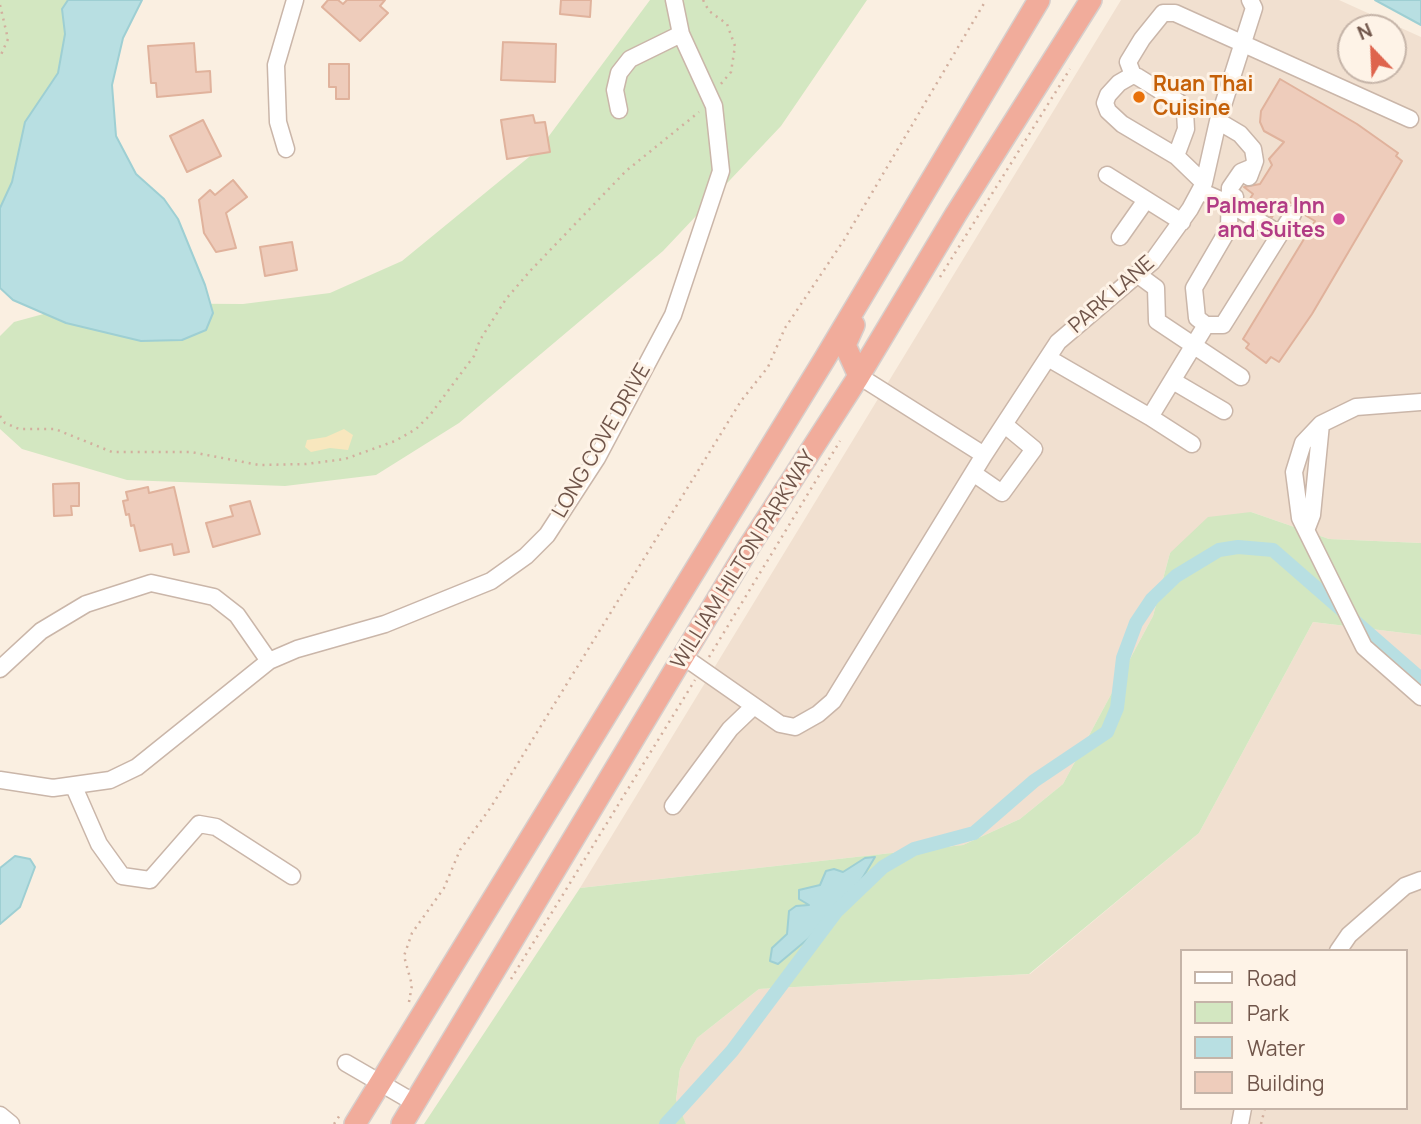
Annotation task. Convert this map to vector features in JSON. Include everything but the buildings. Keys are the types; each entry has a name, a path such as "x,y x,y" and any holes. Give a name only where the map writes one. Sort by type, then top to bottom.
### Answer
{"highway":[{"name":"WILLIAM HILTON PARKWAY","path":"347,1119 379,1081 889,250 1039,0"},
{"name":"WILLIAM HILTON PARKWAY","path":"402,1124 693,663 750,545 859,376 956,214 1091,0"},
{"path":"859,376 845,345 889,250"}],"street":[{"path":"286,149 278,122 276,65 295,0"},
{"name":"LONG COVE DRIVE","path":"0,780 53,788 110,780 137,766 269,661 297,649 384,624 491,581 526,556 547,535 597,458 673,315 721,171 720,142 710,99 681,34 674,0"},
{"name":"PARK LANE","path":"693,663 780,724 795,727 816,719 833,701 984,455 1058,342 1152,262 1182,222 1202,187 1218,121 1254,8 1250,0"},
{"path":"1176,156 1186,130 1185,112 1180,103 1133,75 1128,62 1163,13 1175,13 1243,41 1410,119"},
{"path":"619,110 615,90 619,74 630,59 681,34"},
{"path":"1133,75 1119,83 1108,95 1105,103 1108,110 1122,124 1176,156 1202,187 1280,234"},
{"path":"1218,121 1240,134 1253,149 1248,177 1241,172 1230,188 1229,228 1194,288 1197,318 1206,325 1223,325 1293,214"},
{"path":"1107,175 1182,222"},
{"path":"1120,237 1146,200"},
{"path":"1137,274 1156,288 1157,321 1192,348 1241,377"},
{"path":"1150,417 1206,325"},
{"path":"1048,358 1192,444"},
{"path":"859,376 984,455"},
{"path":"1173,381 1224,411"},
{"path":"1421,402 1356,407 1321,424 1303,443 1295,462 1300,518 1364,647 1421,697"},
{"path":"1307,528 1312,515 1321,424"},
{"path":"973,473 1002,493 1034,449 1005,425"},
{"path":"0,670 41,631 86,604 151,583 214,597 237,615 269,661"},
{"path":"673,806 730,729 754,706"},
{"path":"74,787 100,844 122,876 150,880 198,824 216,827 292,876"},
{"path":"1339,949 1349,934 1405,886 1421,880"},
{"path":"346,1063 415,1102"},
{"path":"0,1115 11,1124"}],"path":[{"path":"0,416 5,423 19,429 55,429 113,452 191,452 259,465 306,464 345,459 395,441 416,429 430,415 474,356 480,340 506,299 531,270 626,172 695,117 731,72 735,46 727,24 709,11 704,0"},
{"path":"408,1004 412,985 404,956 411,933 444,888 460,850 491,807 734,412 768,367 791,318 844,240 986,0"},
{"path":"0,5 8,39 0,57"},
{"path":"935,285 1072,65"},
{"path":"604,831 693,663 844,433"},
{"path":"334,1124 347,1119"}],"shaded area":[{"path":"1121,0 1339,0 1370,14 1337,14 1337,84 1407,84 1407,31 1421,37 1421,543 1329,539 1251,512 1170,553 1153,616 1063,784 1020,819 963,845 580,888"},
{"path":"1313,622 1421,635 1421,1124 686,1124 676,1101 680,1069 697,1038 759,989 1030,974 1199,833"}],"green space":[{"path":"0,0 132,0 0,282"},
{"path":"650,0 867,0 781,126 663,251 459,423 376,475 285,486 127,480 22,449 0,429 0,336 14,322 84,303 243,304 330,293 402,261 540,148"},
{"path":"1251,512 1329,539 1421,543 1421,635 1313,622 1199,833 1029,974 759,989 697,1038 680,1069 676,1100 686,1124 424,1124 580,888 963,845 1020,819 1063,784 1153,616 1170,553 1208,517"}],"sand":[{"path":"344,429 353,435 348,450 330,448 311,452 305,447 307,440 326,437"}],"water":[{"path":"68,0 142,0 123,38 112,85 116,136 136,174 164,199 178,219 205,285 213,313 206,330 182,340 141,341 66,323 13,300 0,288 0,208 12,182 25,122 58,73 65,34 62,9"},
{"path":"1375,0 1421,0 1421,25 1407,17 1407,14 1401,14"},
{"path":"15,856 30,859 35,867 20,907 0,924 0,868"},
{"path":"875,857 854,892 809,938 778,964 770,961 772,948 787,934 789,911 796,906 809,905 799,899 799,890 820,885 826,871 834,869 843,872 865,858"}],"waterway":[{"path":"666,1124 732,1051 836,912 883,867 914,849 974,833 1034,781 1107,732 1117,708 1123,658 1136,623 1152,599 1176,576 1219,550 1238,547 1273,550 1421,679"}],"place":[{"name":"Ruan Thai Cuisine","path":"1139,97"},
{"name":"Palmera Inn and Suites","path":"1339,219"}]}
